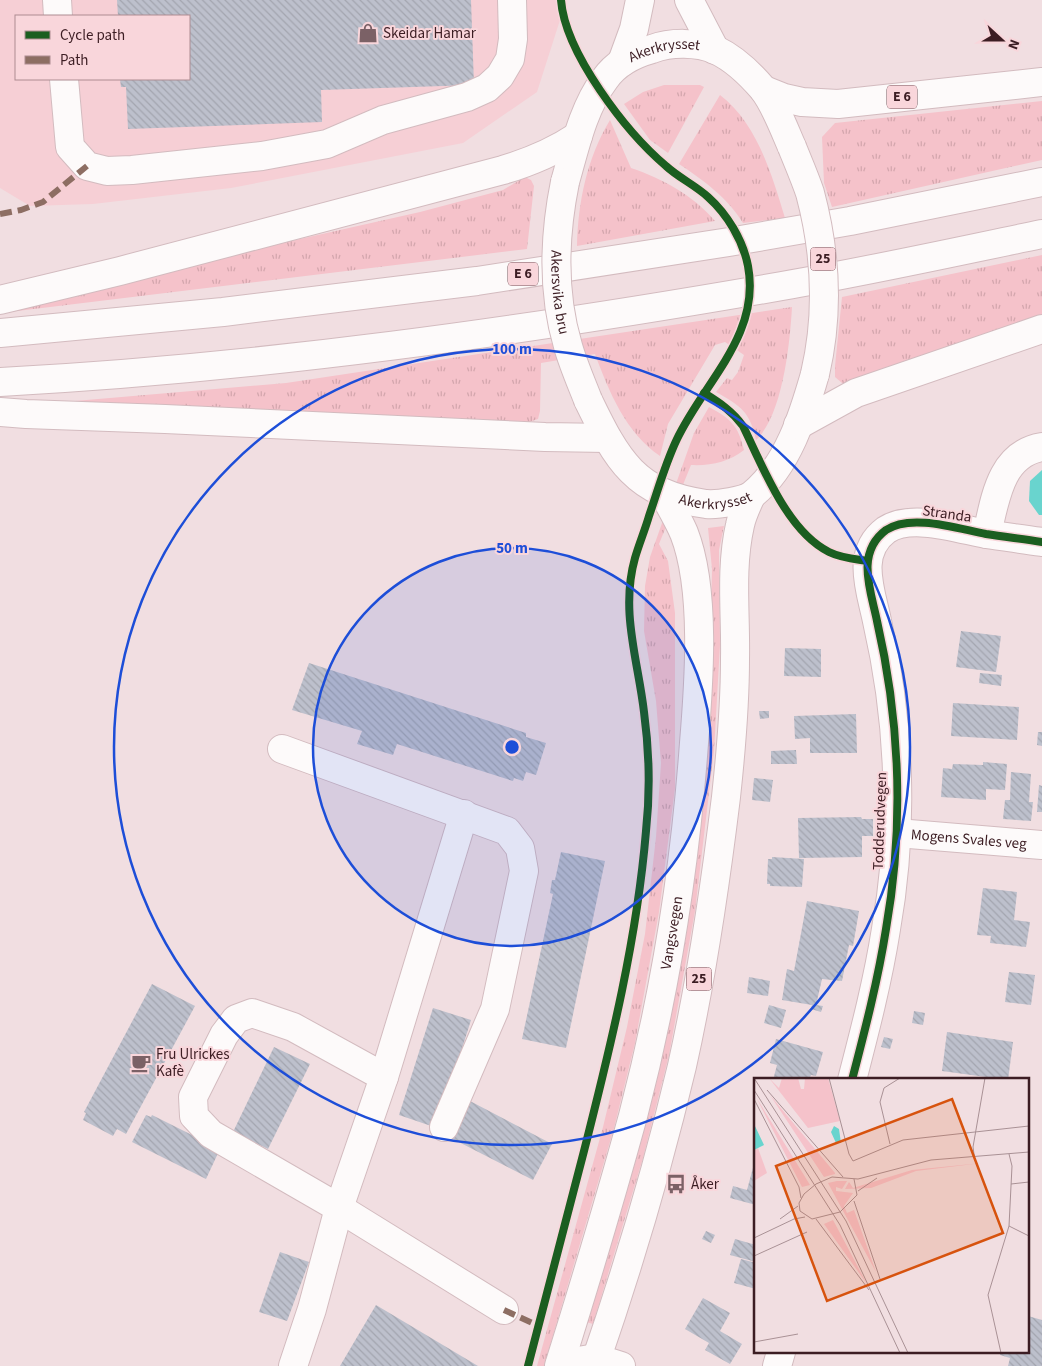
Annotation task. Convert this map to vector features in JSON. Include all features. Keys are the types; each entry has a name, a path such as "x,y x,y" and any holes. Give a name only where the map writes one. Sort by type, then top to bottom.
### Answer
{"main road":[{"path":"57,0 58,15"},
{"path":"64,80 70,147 87,166 108,171 132,170 262,156 327,144 383,120 467,96 487,88 500,76 510,59 513,39 512,0"},
{"name":"25","path":"622,62 634,29 640,0"},
{"name":"25","path":"689,0 715,50"},
{"name":"Akerkrysset","path":"565,182 578,136 590,104 606,77 622,62 639,53 674,44 715,50 737,65 764,90 792,147 809,191 818,225 822,252 825,284 824,318 821,351 815,374 807,401 786,453 775,472 751,496 713,504 690,501 663,493 638,477 606,438 588,400"},
{"name":"E 6","path":"764,90 784,98 802,102 838,104 1042,82"},
{"path":"0,300 120,271 510,168 541,158 578,136"},
{"name":"Akersvika bru","path":"565,182 558,216 556,249 558,285 568,346 588,400"},
{"name":"E 6","path":"0,333 223,312 477,281 729,242 850,221 1042,182"},
{"path":"0,382 86,378 369,349 489,333 792,284 1042,234"},
{"path":"798,425 856,393 1042,329"},
{"path":"0,412 545,437 606,438"},
{"path":"987,534 999,486 1006,471 1015,460 1026,452 1042,447"},
{"name":"Vangsvegen","path":"560,1365 602,1225 647,1056 666,963 686,830 696,717 698,608 687,542 676,515 663,493"},
{"name":"25","path":"604,1363 622,1283 665,1134 682,1065 704,954 725,803 732,726 735,659 735,553 740,522 751,496"},
{"name":"Stranda","path":"867,561 878,538 887,530 899,524 916,522 1042,542"},
{"name":"Todderudvegen","path":"852,1078 887,927 897,833 897,788 890,690 867,574 867,561"},
{"path":"282,749 507,830 520,848 524,871 494,1009 444,1128"},
{"path":"293,1366 312,1309 339,1208 384,1077 464,814"},
{"name":"Mogens Svales veg","path":"897,833 1042,845"},
{"path":"384,1077 294,1027 252,1013 236,1020 224,1035 193,1097 194,1116 211,1134 339,1208 504,1310"},
{"path":"560,1365 604,1363"}],"shaded area":[{"path":"0,0 558,0 560,20 537,92 463,143 231,188 93,204 30,206 0,188"}],"green space":[{"path":"664,85 700,85 704,87 668,153 650,140 624,104 643,92"},
{"path":"720,95 744,120 762,151 785,218 743,223 730,205 706,183 679,164"},
{"path":"1042,101 1042,160 832,207 824,183 822,137 835,123"},
{"path":"610,120 631,168 655,177 677,189 697,203 715,221 577,246 579,213 585,181 595,150"},
{"path":"525,177 531,180 534,186 527,249 9,312 10,308 150,277 291,241 420,212 503,190"},
{"path":"1042,255 1042,316 858,382 842,383 835,377 842,297"},
{"path":"792,307 787,358 779,396 773,414 765,429 756,440 751,423 743,411 732,401 716,392 727,378 732,380 738,372 744,355 725,342 715,345 668,424 660,456 637,436 628,424 606,383 595,354 541,363 540,411 538,419 529,422 438,420 63,402 286,383"},
{"path":"709,407 728,419 739,434 744,450 732,458 719,462 691,465 659,544 668,561 675,613 675,788 659,912 635,1043 614,1128 544,1366 537,1366 603,1127 627,1027 645,934 656,837 661,763 656,701 644,631 645,586 650,557 694,433"},
{"path":"724,526 719,550 720,645 714,751 695,911 669,1055 643,1158 593,1324 586,1322 673,1001 691,898 708,736 712,569 708,528"}],"water":[{"path":"1042,470 1042,515 1039,515 1029,501 1030,481"}],"building":[{"path":"117,0 471,0 474,85 321,90 322,122 128,129 126,87 121,87 120,80 190,80 190,15 118,15"},
{"path":"961,631 1001,636 996,672 956,667"},
{"path":"785,648 821,649 821,677 784,676"},
{"path":"309,663 526,733 526,737 546,743 536,775 526,772 523,781 514,778 513,781 397,744 393,755 357,744 362,731 292,710"},
{"path":"980,673 1002,675 1001,686 979,683"},
{"path":"953,703 1019,707 1017,740 951,736"},
{"path":"759,711 769,711 769,718 760,719"},
{"path":"856,714 857,753 810,753 810,738 795,739 794,716"},
{"path":"1038,732 1042,732 1042,746 1037,745"},
{"path":"796,750 797,764 771,764 771,751"},
{"path":"983,762 1007,764 1005,790 986,789 986,800 941,797 943,768 952,769 953,764 983,765"},
{"path":"1011,772 1031,774 1029,802 1033,802 1031,821 1003,819 1005,800 1010,800"},
{"path":"754,778 773,780 770,802 752,800"},
{"path":"1039,785 1042,786 1042,812 1037,812"},
{"path":"861,817 862,819 873,819 873,836 862,836 862,857 799,858 798,818"},
{"path":"561,852 605,861 566,1048 522,1039 553,894 550,893 552,880 555,880"},
{"path":"772,857 804,859 802,887 770,886 770,884 767,884 768,859 772,859"},
{"path":"983,888 1017,892 1014,920 1030,922 1026,947 990,943 991,936 977,935"},
{"path":"807,901 859,911 853,946 849,945 842,981 822,979 816,1005 823,1006 821,1012 811,1009 812,1005 782,1000 787,969 794,971"},
{"path":"1009,972 1035,975 1031,1005 1005,1002"},
{"path":"749,977 770,981 768,996 747,993"},
{"path":"152,984 195,1006 126,1134 117,1129 113,1136 83,1120 86,1113 84,1112"},
{"path":"769,1005 786,1010 781,1028 764,1023"},
{"path":"433,1008 471,1020 437,1128 399,1115"},
{"path":"914,1011 925,1013 923,1025 912,1023"},
{"path":"947,1032 1013,1042 1008,1078 993,1078 942,1071"},
{"path":"884,1037 893,1039 890,1049 881,1047"},
{"path":"776,1039 823,1052 816,1076 811,1075 810,1078 774,1078 777,1065 770,1063"},
{"path":"274,1047 310,1064 268,1149 233,1132"},
{"path":"470,1101 552,1144 533,1180 451,1138"},
{"path":"146,1115 151,1117 152,1115 220,1149 206,1179 132,1142"},
{"path":"754,1164 754,1204 730,1198 733,1186 747,1190"},
{"path":"706,1231 715,1235 711,1243 702,1239"},
{"path":"735,1239 754,1244 754,1261 730,1255"},
{"path":"280,1252 309,1262 287,1321 259,1312"},
{"path":"741,1259 754,1262 754,1288 734,1283"},
{"path":"703,1298 730,1313 720,1331 742,1344 730,1364 705,1350 709,1343 685,1329"},
{"path":"376,1305 478,1366 340,1366"},
{"path":"1030,1317 1042,1320 1042,1366 1008,1366 1010,1358 1000,1355 1030,1354"}],"marked path":[{"path":"0,214 21,210 43,202 87,166"},
{"path":"504,1310 539,1326"}],"cycle path":[{"path":"528,1366 613,1032 630,952 642,871 648,802 648,756 646,726 630,616 631,578 637,553 673,448 688,418 728,357 746,314 750,291 746,256 728,219 708,197 671,170 650,151 616,113 585,67 573,44 565,21 561,0"},
{"path":"704,393 735,416 743,426 778,496 801,529 814,542 829,552 843,557 867,561"},
{"path":"853,1078 883,948 892,891 897,813 895,736 885,659 869,585 868,561 871,550 876,539 886,530 896,525 922,522 1042,542"}],"place":[{"name":"Skeidar Hamar","path":"368,33"},
{"name":"Fru Ulrickes Kafè","path":"141,1063"},
{"name":"Åker","path":"676,1184"}]}
